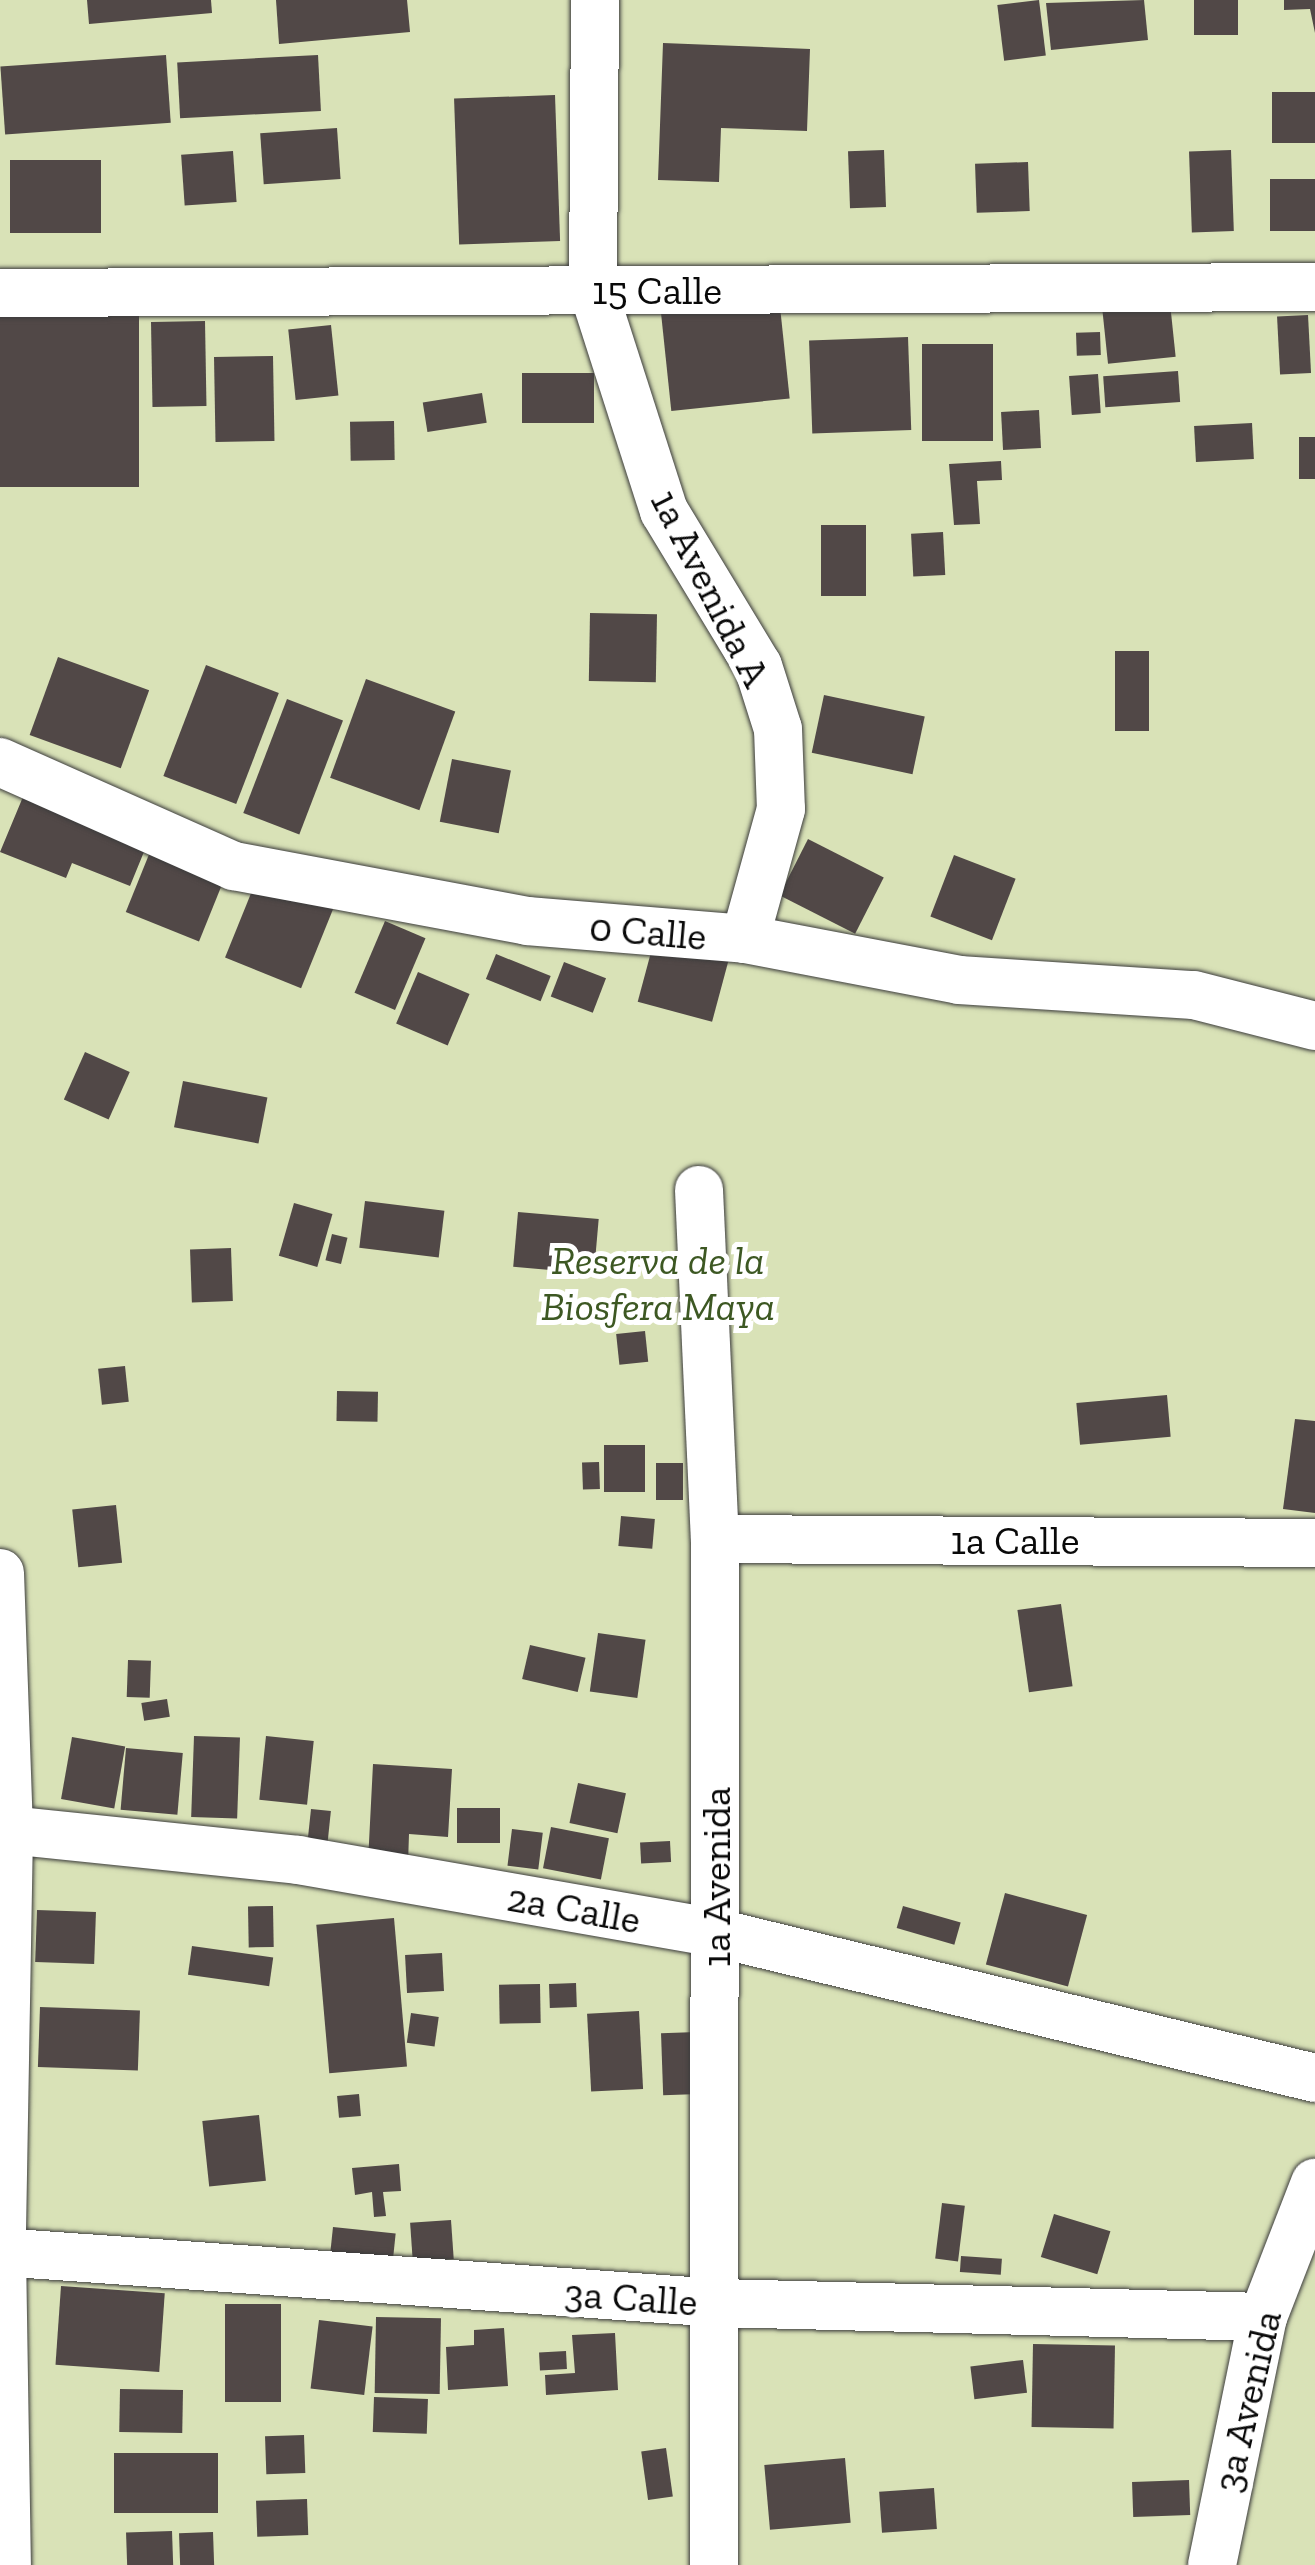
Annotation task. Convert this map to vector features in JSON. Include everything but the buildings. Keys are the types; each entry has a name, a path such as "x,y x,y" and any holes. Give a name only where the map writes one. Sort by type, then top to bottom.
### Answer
{"street":[{"name":"1a Avenida A","path":"595,0 593,290 664,511 758,666 778,728 781,809 746,938"},
{"name":"15 Calle","path":"0,293 1315,287"},
{"name":"0 Calle","path":"0,762 234,866 528,921 746,938 959,980 1194,995 1315,1026"},
{"name":"1a Avenida","path":"699,1190 715,1539 719,2303 714,2565"},
{"name":"1a Calle","path":"715,1539 1315,1543"},
{"path":"0,1573 5,1830 1,2253 7,2565"},
{"name":"2a Calle","path":"5,1830 298,1860 716,1933 1315,2078"},
{"name":"3a Avenida","path":"1212,2565 1263,2317 1315,2184"},
{"name":"3a Calle","path":"1,2253 719,2303 1263,2317"}],"green space":[{"name":"Reserva de la Biosfera Maya","path":"0,0 1315,0 1315,2565 0,2565"}]}
